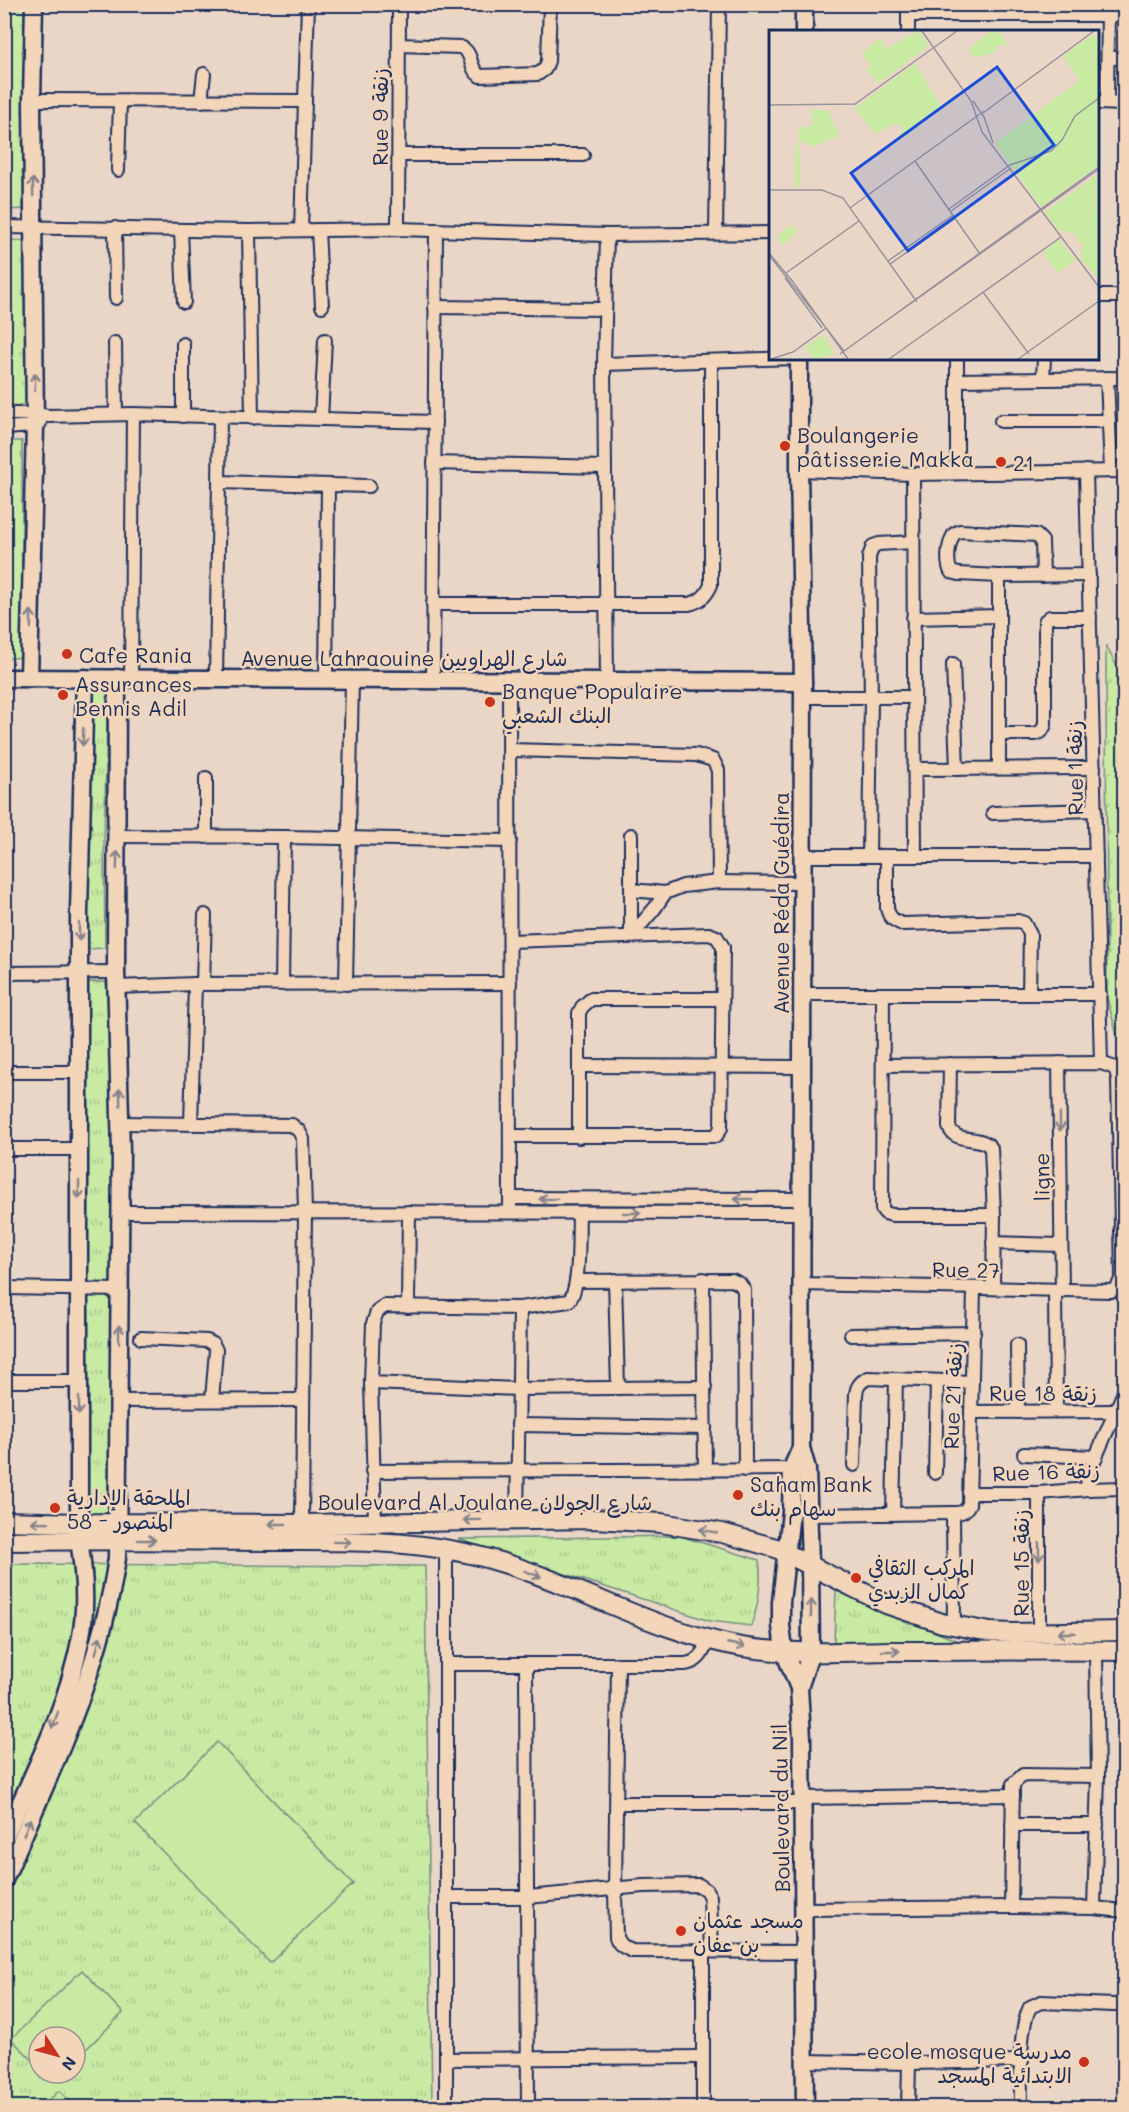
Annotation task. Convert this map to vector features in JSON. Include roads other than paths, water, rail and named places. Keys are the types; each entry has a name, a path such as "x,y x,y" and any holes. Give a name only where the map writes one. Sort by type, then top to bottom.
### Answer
{"main road":[{"name":"Boulevard Al Joulane شارع الجولان","path":"4,1541 79,1532 375,1522 595,1519 661,1523 722,1533 765,1544 810,1564 886,1604 954,1626 990,1632 1039,1634 1125,1631"},
{"name":"Boulevard Al Joulane شارع الجولان","path":"4,1521 79,1532"},
{"name":"Boulevard Al Joulane شارع الجولان","path":"118,1531 382,1543 446,1549 513,1567 658,1624 744,1647 811,1652 1125,1651"}],"street":[{"path":"29,678 40,419 33,227 34,4"},
{"path":"301,230 308,4"},
{"name":"Rue 9 زنقة","path":"398,229 399,4"},
{"path":"399,45 466,49 472,68 480,76 538,74 545,69 548,61 550,4"},
{"path":"716,233 719,4"},
{"path":"804,4 804,30"},
{"path":"908,30 908,10 1108,10 1125,15"},
{"path":"1108,10 1102,103 1125,104"},
{"path":"1104,54 1125,58"},
{"path":"201,101 204,74"},
{"path":"32,100 304,101"},
{"path":"118,170 120,101"},
{"path":"399,155 582,155"},
{"path":"4,227 249,231 398,229 607,235 769,233"},
{"path":"116,228 116,298"},
{"path":"181,230 184,302"},
{"path":"318,230 322,306"},
{"path":"433,680 436,230"},
{"path":"249,231 252,418"},
{"path":"607,235 604,309 607,681"},
{"path":"1099,296 1125,296"},
{"path":"435,307 604,309"},
{"path":"321,419 325,340"},
{"path":"115,344 116,414"},
{"path":"183,344 183,416"},
{"path":"604,364 769,359"},
{"name":"Avenue Réda Guédira","path":"784,1651 781,1602 801,1448 803,690 798,360"},
{"path":"957,360 957,473"},
{"path":"1043,379 1044,360"},
{"path":"433,604 689,604 698,602 706,596 711,585 711,361"},
{"path":"1107,378 1111,471"},
{"path":"957,380 1125,378"},
{"path":"4,414 40,419"},
{"path":"4,428 40,419 116,414 435,422"},
{"path":"4,1880 76,1713 109,1604 116,1570 120,1290 120,1123 116,980 117,836 133,414"},
{"path":"216,679 220,417"},
{"path":"1000,421 1109,421"},
{"path":"434,463 604,467"},
{"path":"799,470 912,474 1125,471"},
{"name":"Rue 1 زنقة","path":"1086,471 1101,1063"},
{"path":"912,474 915,856"},
{"path":"219,482 369,486"},
{"path":"326,679 328,485"},
{"path":"1043,576 1042,541 1036,535 960,531 954,534 950,544 949,568 951,572 999,576 1043,576 1089,575"},
{"path":"869,856 870,551 873,546 879,544 913,542"},
{"path":"999,576 999,768"},
{"path":"913,618 999,616"},
{"path":"999,734 1034,734 1041,732 1045,725 1045,621 1050,617 1090,617"},
{"path":"953,664 957,769"},
{"name":"Avenue Lahraouine شارع الهراويين","path":"4,678 607,681 803,690"},
{"path":"4,1839 52,1728 72,1672 84,1616 79,1532 79,974 85,678"},
{"path":"346,984 352,680"},
{"path":"509,680 510,1212"},
{"path":"803,690 871,698 914,697"},
{"path":"510,750 696,755 713,760 718,770 719,882"},
{"path":"914,769 1094,768"},
{"path":"206,837 207,778"},
{"path":"993,813 1095,810"},
{"path":"117,836 510,841"},
{"path":"631,836 631,936"},
{"path":"282,984 284,837"},
{"path":"802,856 1096,856"},
{"path":"887,856 887,908 888,915 893,921 902,924 1018,921 1024,923 1030,934 1029,994"},
{"path":"631,890 665,893 683,886 719,882 802,883"},
{"path":"631,936 665,893"},
{"path":"191,1124 205,915"},
{"path":"510,941 709,934 717,937 723,947 721,1128 716,1136 510,1136"},
{"path":"4,973 79,974 116,980 199,984 510,984"},
{"path":"802,994 1100,994"},
{"path":"883,994 882,1209 885,1213 892,1215 994,1215"},
{"path":"579,1137 579,1013 582,1007 591,999 722,999"},
{"name":"ligne","path":"1056,1411 1061,1245 1059,1063"},
{"path":"883,1065 1101,1063"},
{"name":"Rue 27","path":"802,1284 1059,1291 1111,1291 1117,1288 1122,1277 1118,1073 1115,1068 1101,1063"},
{"path":"950,1064 949,1127 951,1133 984,1142 992,1148 993,1288"},
{"path":"579,1066 802,1067"},
{"path":"4,1072 79,1072"},
{"path":"120,1123 292,1125 303,1139 305,1212 303,1524"},
{"path":"4,1149 79,1149"},
{"path":"510,1198 802,1206"},
{"path":"120,1212 579,1213 802,1206"},
{"path":"408,1307 409,1212"},
{"path":"375,1522 371,1383 373,1323 377,1312 385,1306 520,1308 569,1301 574,1295 576,1281 579,1213"},
{"path":"993,1243 1061,1245"},
{"path":"576,1281 703,1279 732,1280 740,1284 744,1290 746,1470"},
{"path":"703,1279 705,1470"},
{"path":"615,1280 618,1388"},
{"path":"4,1288 120,1290"},
{"name":"Rue 21 زنقة","path":"969,1499 974,1289"},
{"path":"517,1520 520,1308"},
{"path":"851,1335 974,1333"},
{"path":"141,1338 207,1341 213,1344 216,1350 212,1400"},
{"path":"1017,1345 1018,1412"},
{"path":"854,1465 857,1386 861,1381 867,1378 972,1382"},
{"path":"893,1514 896,1379"},
{"path":"4,1381 79,1381"},
{"path":"935,1473 937,1381"},
{"path":"371,1383 518,1389 705,1387"},
{"path":"1088,1489 1087,1478 1125,1392"},
{"path":"119,1401 303,1400"},
{"name":"Rue 18 زنقة","path":"971,1412 1115,1411"},
{"path":"518,1425 705,1428"},
{"path":"1024,1454 1096,1456"},
{"path":"372,1471 800,1469"},
{"name":"Avenue Réda Guédira","path":"800,1469 808,1515 811,1652"},
{"name":"Rue 16 زنقة","path":"969,1499 1125,1488"},
{"name":"Rue 15 زنقة","path":"1039,1493 1039,1634"},
{"path":"808,1515 953,1514 962,1513 969,1499"},
{"path":"953,1514 954,1626"},
{"path":"446,1549 446,2108"},
{"path":"446,1664 693,1663 699,1658 709,1639"},
{"name":"Boulevard du Nil","path":"784,1651 799,1688 803,1801 805,2108"},
{"path":"1094,1908 1098,1776 1096,1651"},
{"name":"Boulevard du Nil","path":"799,1688 811,1652"},
{"path":"526,1665 528,2108"},
{"path":"618,1665 616,1937 622,1946 632,1950 804,1952"},
{"path":"1011,1907 1013,1784 1023,1775 1098,1776"},
{"path":"617,1803 1013,1795"},
{"path":"1012,1826 1097,1825"},
{"path":"446,1897 528,1897 643,1886 699,1885 706,1890 710,1897 703,2108"},
{"path":"804,1909 1011,1907 1094,1908 1125,1911"},
{"path":"1021,2108 1025,2019 1029,2007 1050,2002 1114,2006 1125,2004"},
{"path":"446,2059 703,2057"},
{"path":"805,2061 909,2063 1022,2061"},
{"path":"908,2108 909,2063"}],"place":[{"name":"Boulangerie pâtisserie Makka","path":"785,446"},
{"name":"21","path":"1001,462"},
{"name":"Cafe Rania","path":"67,654"},
{"name":"Assurances Bennis Adil","path":"63,695"},
{"name":"Banque Populaire البنك الشعبي","path":"490,702"},
{"name":"Saham Bank سهام بنك","path":"738,1495"},
{"name":"الملحقة الإدارية 58 - المنصور","path":"55,1508"},
{"name":"المركب الثقافي كمال الزبدي","path":"856,1578"},
{"name":"مسجد عثمان بن عفان","path":"681,1931"},
{"name":"ecole mosque مدرسة الابتدائية المسجد","path":"1084,2062"}]}
